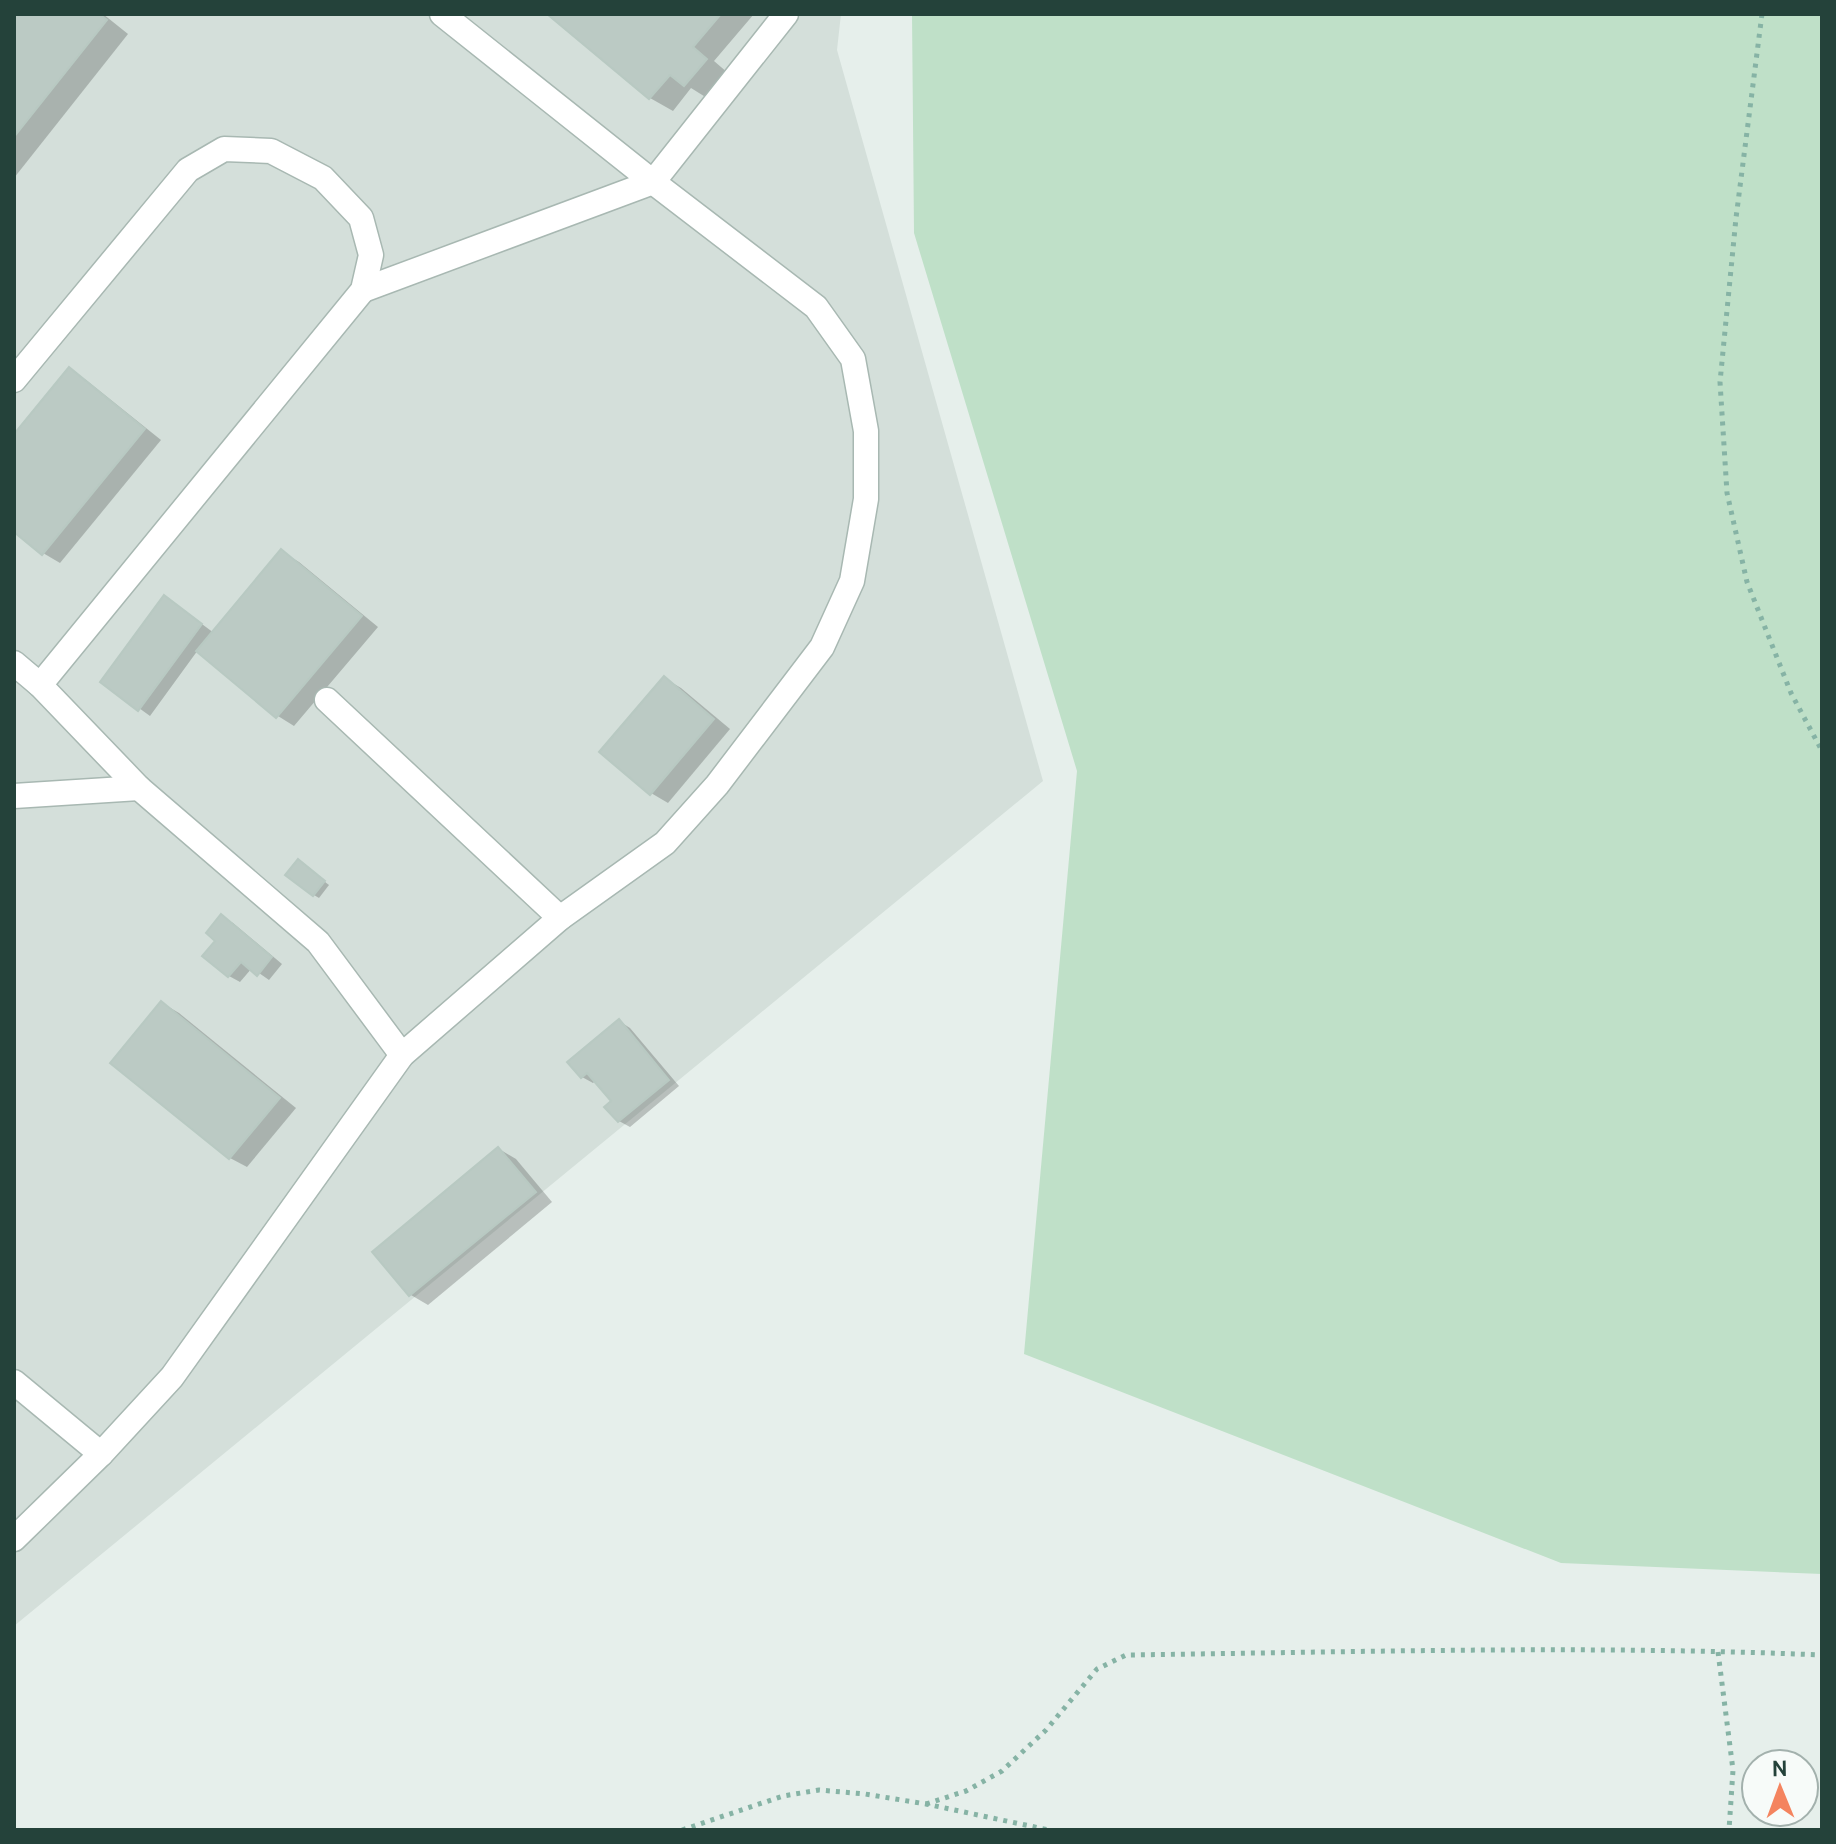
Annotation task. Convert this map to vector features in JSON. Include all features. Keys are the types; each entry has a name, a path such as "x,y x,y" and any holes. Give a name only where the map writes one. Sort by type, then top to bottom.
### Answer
{"lane":[{"path":"14,1539 101,1454 172,1377 402,1055 560,918 665,843 717,785 822,647 852,581 866,499 866,431 853,359 816,307 442,14"},
{"path":"363,290 653,182 786,14"},
{"path":"14,380 188,170 224,149 271,151 323,178 361,218 371,255 363,290 40,685"},
{"path":"14,663 40,685 139,788 318,942 402,1055"},
{"path":"327,700 560,918"},
{"path":"14,796 139,788"},
{"path":"14,1382 101,1454"}],"path":[{"path":"1762,14 1736,218 1720,382 1727,493 1747,582 1791,693 1822,751"},
{"path":"926,1804 966,1791 1002,1771 1046,1730 1097,1669 1126,1655 1452,1651 1822,1655"},
{"path":"1718,1652 1733,1770 1729,1830"},
{"path":"682,1830 783,1796 819,1790 926,1804 1049,1830"}],"shaded area":[{"path":"14,14 841,14 837,50 1043,781 14,1626"}],"green space":[{"path":"912,14 1822,14 1822,1574 1561,1563 1024,1354 1077,771 914,233"}],"building":[{"path":"14,14 99,14 107,20 14,137"},
{"path":"547,14 721,14 693,47 707,59 684,86 670,75 649,99"},
{"path":"69,367 145,429 42,555 14,532 14,434"},
{"path":"281,549 362,616 276,718 196,651"},
{"path":"164,595 202,624 138,711 100,682"},
{"path":"664,676 714,719 650,795 599,752"},
{"path":"298,859 325,881 313,896 285,875"},
{"path":"221,914 272,957 257,976 241,962 228,977 202,956 215,941 206,933"},
{"path":"161,1001 280,1098 229,1159 110,1063"},
{"path":"619,1019 669,1080 618,1122 604,1107 611,1101 587,1073 581,1078 567,1062"},
{"path":"498,1147 536,1192 409,1296 372,1252"}]}
